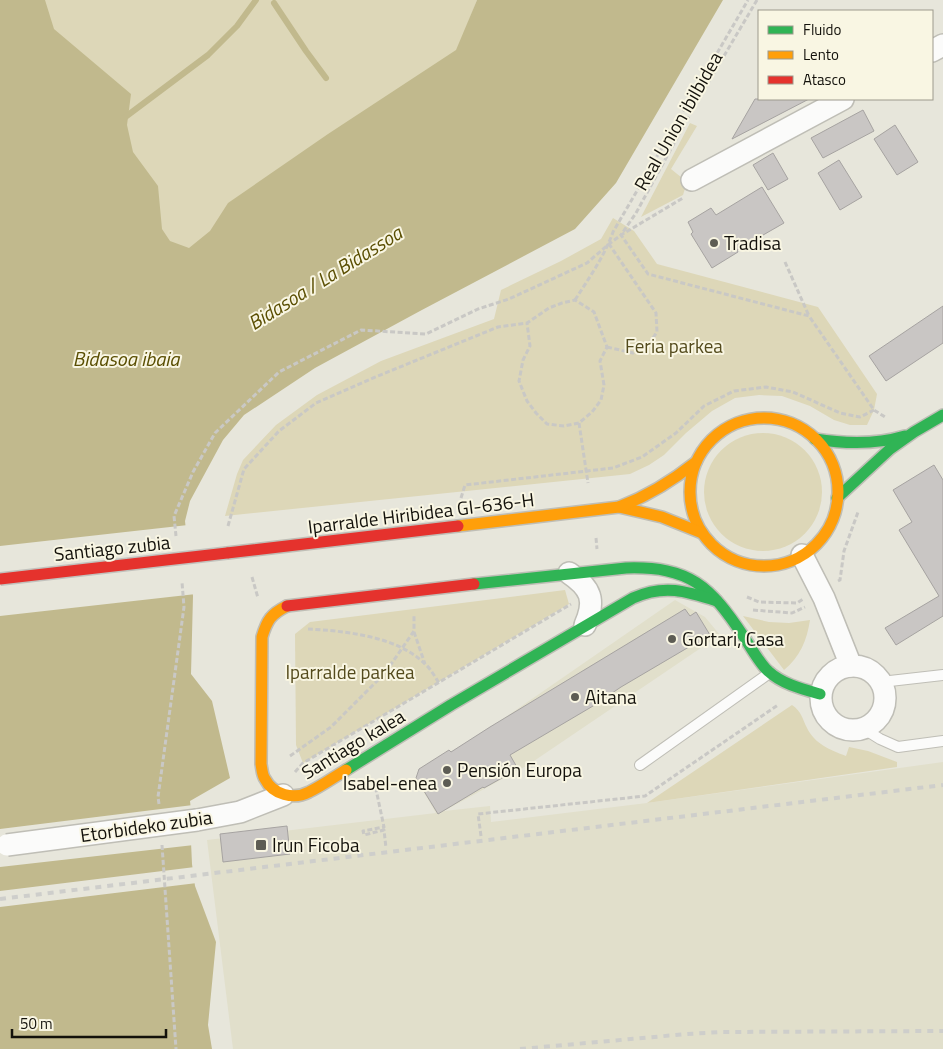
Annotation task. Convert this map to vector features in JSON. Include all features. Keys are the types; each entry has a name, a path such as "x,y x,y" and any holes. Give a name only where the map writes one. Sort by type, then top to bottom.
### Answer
{"main road":[{"name":"Iparralde Hiribidea GI-636-H","path":"838,498 866,471 910,434 943,415"},
{"name":"Iparralde Hiribidea GI-636-H","path":"768,418 785,421 801,428 815,439 826,452 833,466 838,498 834,516 827,531 816,545 802,555 785,563 766,566 748,564 730,558 714,548 702,533 694,517 690,498 691,480 696,462 705,447 717,434 733,424 750,419 768,418"},
{"name":"Iparralde Hiribidea GI-636-H","path":"815,439 836,443 863,444 895,439 910,434"},
{"name":"Iparralde Hiribidea GI-636-H","path":"227,553 619,507 640,500 660,489 696,462"},
{"name":"Iparralde Hiribidea GI-636-H","path":"619,507 662,517 702,533"},
{"name":"Santiago zubia","path":"0,579 227,553"},
{"path":"278,792 264,779 260,764 262,637 268,620 276,611 289,605 569,573 640,567 671,571 683,574 696,581 717,601 769,673 788,685 820,694"},
{"name":"Santiago kalea","path":"278,792 298,796 308,793 633,598 648,592 674,590 690,592 717,601"}],"street":[{"path":"692,180 842,100"},
{"path":"802,555 814,598 851,666"},
{"path":"569,573 585,586 591,601 591,612 585,626"},
{"path":"860,666 876,675 881,682 885,693 885,704 881,715 874,723 864,729 842,730 832,724 825,715 821,705 820,694 824,683 831,674 840,668 860,666"},
{"name":"Etorbideko zubia","path":"4,846 196,820 240,812 278,792"}],"lane":[{"path":"640,765 769,673"},
{"path":"881,682 943,675"},
{"path":"864,729 880,740 898,747 943,741"}],"path":[{"name":"Real Union ibilbidea","path":"575,300 748,0"},
{"path":"621,235 636,213 695,105 757,0"},
{"path":"177,543 174,516 193,472 214,433 279,372 362,330 426,334 478,309 509,299 587,263 621,235 689,194 692,180"},
{"path":"621,235 648,274 810,316"},
{"path":"607,347 633,353 648,345 657,332 656,313 609,244"},
{"path":"461,498 465,485 613,468 642,458 676,433 704,406 734,391 766,387 793,392 840,413 860,418 874,410 810,316 785,262"},
{"path":"228,526 244,468 280,431 316,403 498,327 527,323 549,308 575,300 594,312 607,347 600,361 604,385 601,400 592,412 579,423 564,426 547,424 526,401 519,381 523,360 530,346 527,323"},
{"path":"579,423 588,483"},
{"path":"748,609 792,613 840,580 844,551 859,510"},
{"path":"252,577 260,606"},
{"path":"159,807 158,797 184,607 181,580"},
{"path":"744,596 759,602 797,603 814,598"},
{"path":"278,792 303,763 569,604 591,601"},
{"path":"414,606 414,631 426,664 443,690"},
{"path":"299,628 337,630 386,641 402,648 426,664"},
{"path":"290,756 331,727 385,673 414,631"},
{"path":"373,777 384,827 363,831 364,835 384,830 386,848"},
{"path":"161,836 176,1049"}],"shaded area":[{"path":"675,600 705,617 720,635 528,765 444,811 490,806 491,822 647,803 943,762 943,1049 233,1049 207,840 436,813 416,779"}],"green space":[{"path":"24,0 477,0 457,50 169,285"},
{"path":"690,123 697,126 671,169 687,182 683,195 641,217"},
{"name":"Feria parkea","path":"613,218 634,231 657,264 818,307 877,394 874,410 867,425 850,425 834,420 810,406 782,396 759,395 735,398 712,411 664,455 630,474 225,516 243,460 276,425 317,395 381,361 494,319 501,290 601,239"},
{"path":"763,433 785,438 805,450 817,470 822,492 817,514 805,534 785,546 763,551 741,546 721,534 709,514 704,492 709,470 721,450 741,438"},
{"name":"Iparralde parkea","path":"565,590 569,604 303,763 296,745 295,634 310,622"},
{"path":"743,616 769,622 789,623 810,620 802,648 790,665 784,670"},
{"path":"792,705 800,713 810,734 824,746 846,756 849,747 868,751 897,762 897,767 647,803"}],"water":[{"name":"Bidasoa ibaia","path":"0,0 45,0 54,29 131,94 127,125 133,152 158,186 162,229 170,241 189,248 210,231 228,203 328,134 456,50 477,0 723,0 616,183 575,229 315,368 244,415 223,440 190,501 185,521 193,596 191,674 212,701 230,778 190,801 194,837 191,842 195,886 216,942 208,1025 212,1049 0,1049"}],"pier":[{"path":"188,525 196,594 0,616 0,546"},
{"path":"193,805 197,837 194,845 0,867 0,829"},
{"path":"195,867 197,883 0,907 0,891"}],"building":[{"path":"755,99 807,100 732,139"},
{"path":"863,110 874,131 823,158 811,138"},
{"path":"895,125 918,162 897,175 874,139"},
{"path":"773,153 788,179 768,190 753,165"},
{"path":"839,160 862,197 840,210 818,173"},
{"path":"762,187 784,223 737,250 738,252 712,268 691,234 693,232 688,222 711,208 716,215"},
{"path":"943,306 943,343 886,381 869,356"},
{"path":"934,465 943,480 943,616 896,645 885,628 939,596 899,530 912,522 893,490"},
{"path":"685,609 690,616 696,612 710,635 510,755 518,769 438,814 416,778 419,769 449,750 451,752"},
{"name":"Irun Ficoba","path":"287,826 290,854 223,862 220,834"}],"waterway":[{"path":"124,118 208,55 237,26 256,0"},
{"path":"274,3 326,78"}],"railway":[{"path":"0,899 943,785"},
{"path":"520,1049 721,1032 943,1031"}],"traffic: fast":[{"path":"837,498 890,449 943,415"},
{"path":"815,439 860,443 883,441 905,436"},
{"path":"474,584 626,568 648,568 667,571 682,576 709,592 732,619 758,660 774,676 786,683 820,694"},
{"path":"346,770 451,705 633,598 655,591 675,590 717,601"}],"traffic: slow":[{"path":"764,418 792,424 816,440 832,464 838,492 832,520 816,544 792,560 764,566 736,560 712,544 696,520 690,492 696,464 712,440 736,424 764,418"},
{"path":"458,526 619,507 659,488 696,462"},
{"path":"619,507 662,517 702,533"},
{"path":"287,606 270,618 262,637 261,764 263,776 273,789 278,792 297,796 314,790 346,770"}],"traffic: jam":[{"path":"227,553 458,526"},
{"path":"0,579 227,553"},
{"path":"287,606 474,584"}],"place":[{"name":"Tradisa","path":"714,243"},
{"name":"Gortari, Casa","path":"672,639"},
{"name":"Aitana","path":"575,697"},
{"name":"Pensión Europa","path":"447,770"},
{"name":"Isabel-enea","path":"447,783"},
{"name":"Irun Ficoba","path":"261,845"}],"water label":[{"name":"Bidasoa / La Bidassoa","path":"325,278"}]}
